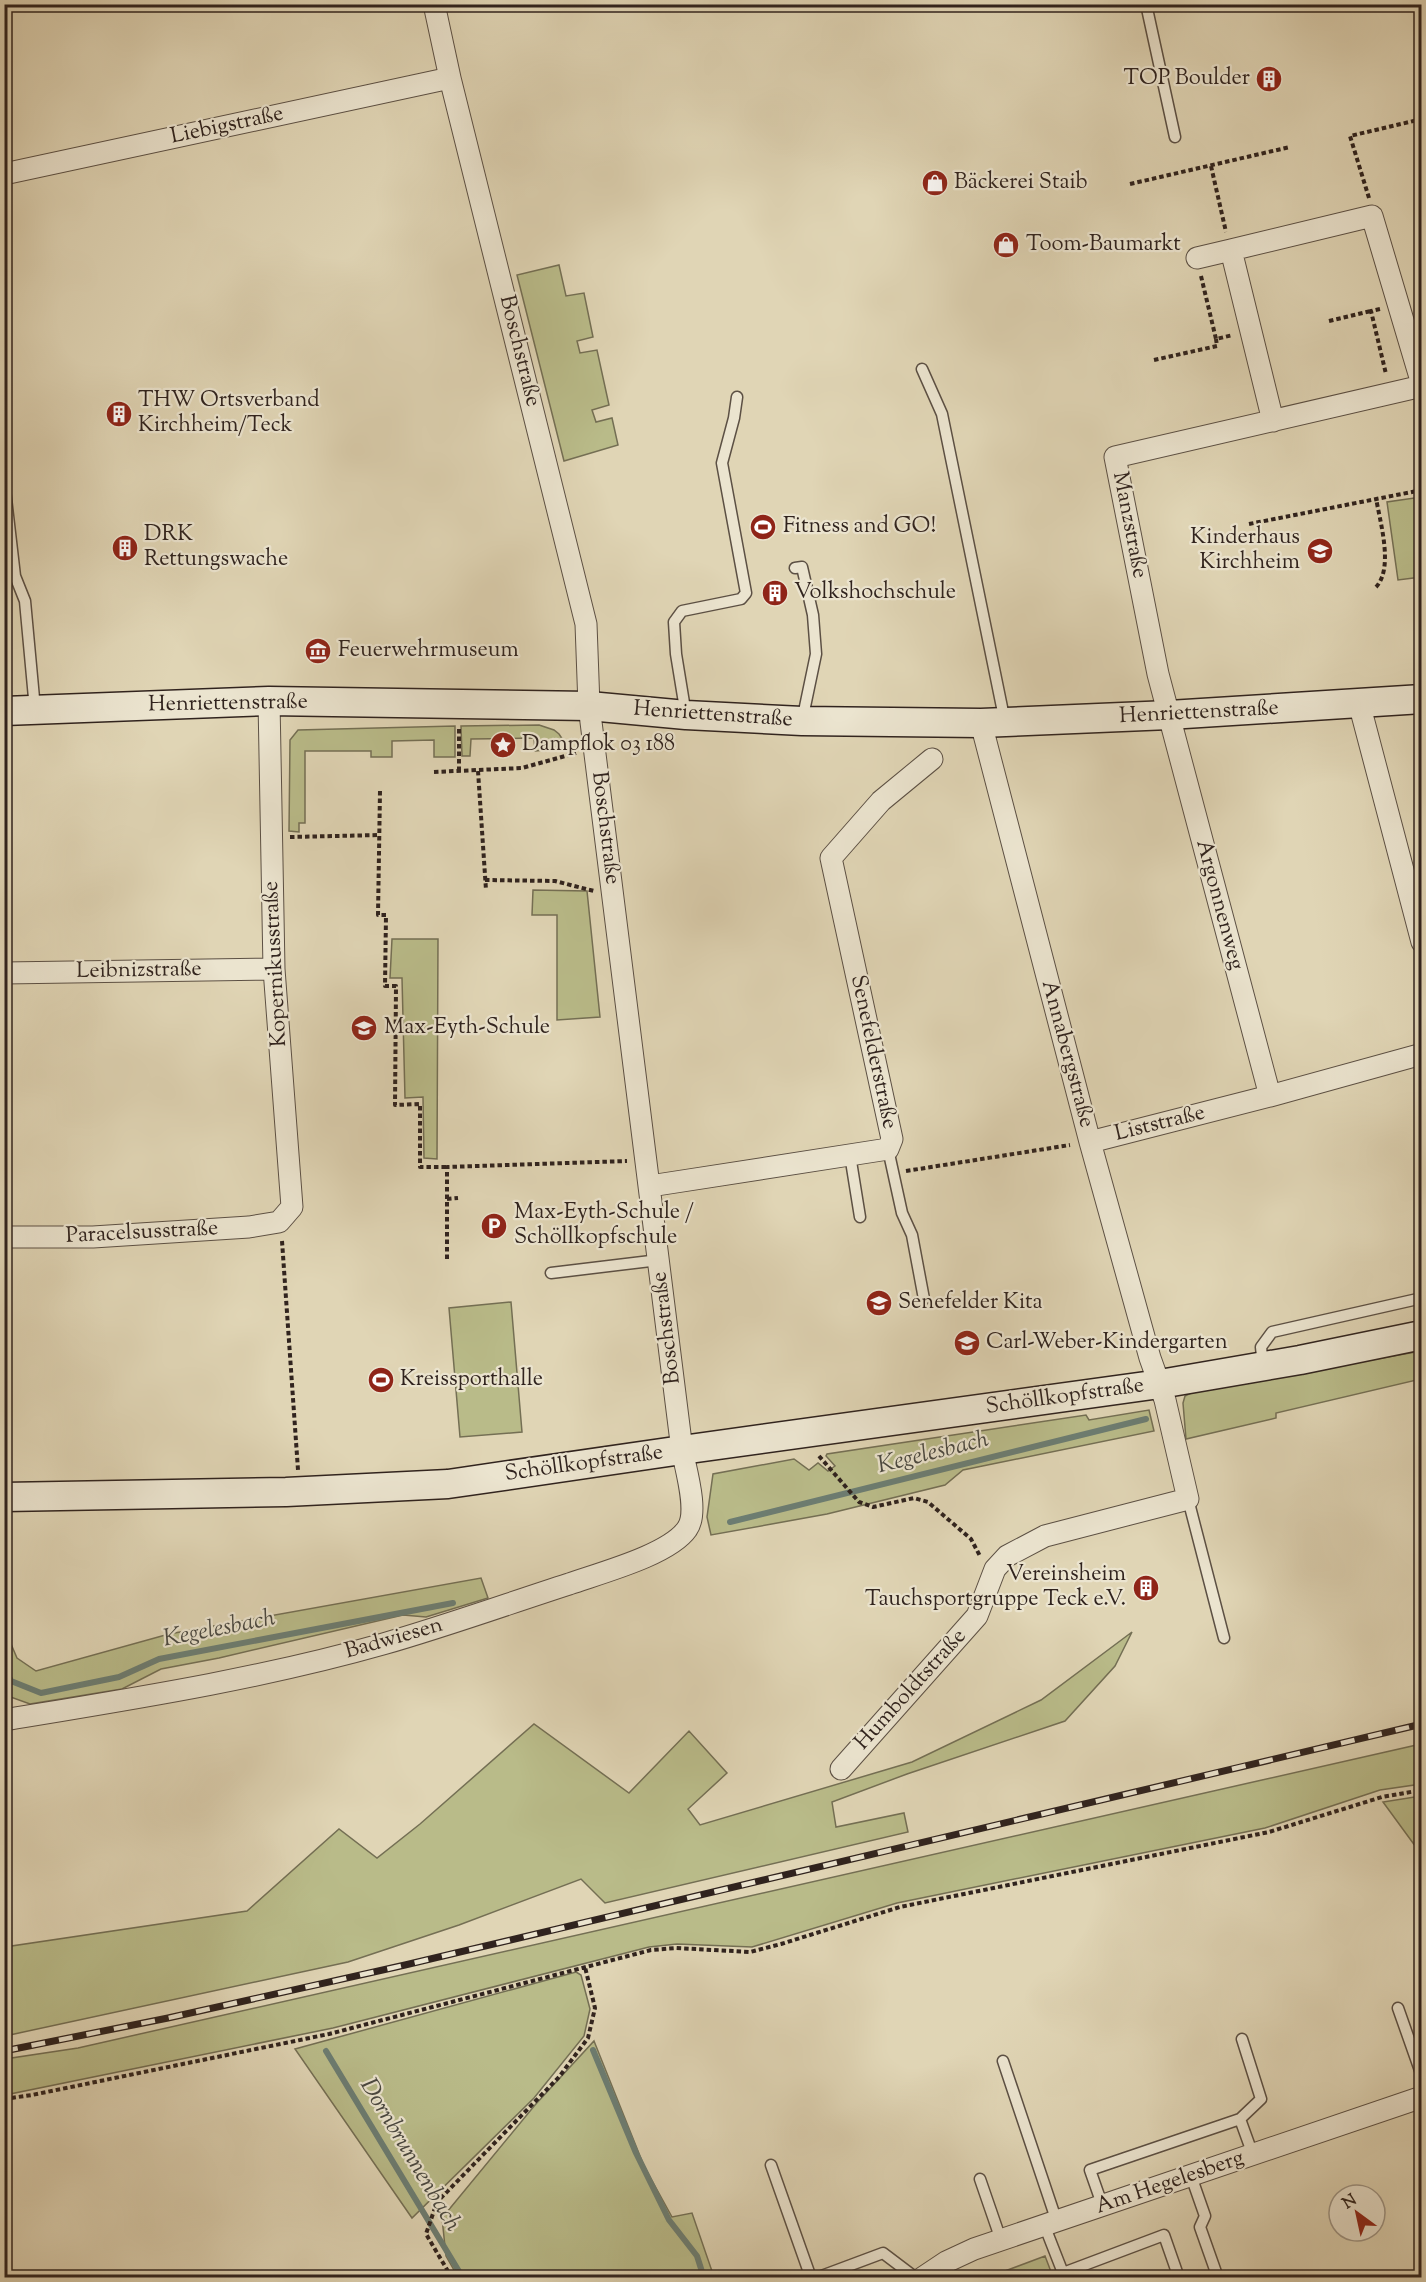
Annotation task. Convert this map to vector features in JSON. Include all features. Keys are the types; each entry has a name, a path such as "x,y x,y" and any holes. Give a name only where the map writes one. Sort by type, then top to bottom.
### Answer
{"main road":[{"name":"Henriettenstraße","path":"4,711 269,701 589,706 802,722 993,722 1169,715 1422,699"},
{"name":"Schöllkopfstraße","path":"4,1497 300,1492 448,1484 1160,1384 1422,1335"}],"street":[{"name":"Boschstraße","path":"434,4 450,78 586,624 589,706 682,1450"},
{"name":"Liebigstraße","path":"4,174 450,78"},
{"path":"1197,258 1372,216"},
{"name":"Manzstraße","path":"1169,715 1158,674 1115,457 1422,385 1372,216"},
{"path":"1231,250 1273,421"},
{"name":"Kopernikusstraße","path":"269,701 274,969 292,1206 279,1222"},
{"path":"1359,703 1422,942"},
{"name":"Argonnenweg","path":"1169,715 1270,1096"},
{"name":"Annabergstraße","path":"993,722 1089,1142 1150,1358 1160,1384"},
{"name":"Senefelderstraße","path":"650,1186 888,1149 892,1139 831,858 881,801 932,759"},
{"name":"Leibnizstraße","path":"4,973 274,969"},
{"name":"Liststraße","path":"1089,1142 1422,1054"},
{"name":"Paracelsusstraße","path":"4,1237 93,1237 249,1227 279,1222"},
{"name":"Schöllkopfstraße","path":"1160,1384 1188,1498"},
{"name":"Badwiesen","path":"4,1720 259,1674 382,1644 607,1571 663,1549 678,1540 689,1527 693,1515 682,1450"},
{"name":"Humboldtstraße","path":"841,1769 977,1616 995,1569 1007,1556 1045,1536 1188,1498"},
{"name":"Am Hegelesberg","path":"922,2277 946,2262 1001,2240 1422,2097"}],"lane":[{"path":"1146,4 1175,137"},
{"path":"922,369 942,414 993,722"},
{"path":"686,715 676,654 674,622 682,611 741,599 746,593 745,574 722,464 737,397"},
{"path":"4,481 15,576 24,601 36,710"},
{"path":"795,568 802,567 813,615 816,654 802,722"},
{"path":"888,1149 902,1213 912,1235 924,1299"},
{"path":"850,1155 860,1217"},
{"path":"551,1273 659,1260"},
{"path":"1263,1366 1261,1347 1272,1332 1422,1298"},
{"path":"1188,1498 1224,1638"},
{"path":"1398,2008 1422,2076"},
{"path":"1103,2207 1090,2170 1240,2119 1261,2099 1242,2039"},
{"path":"1003,2061 1051,2224 1063,2275 1164,2235 1179,2277"},
{"path":"1240,2119 1253,2155"},
{"path":"771,2165 813,2277 883,2253 916,2277"},
{"path":"1191,2176 1205,2216 1200,2227 1218,2277"},
{"path":"980,2179 1001,2240"}],"path":[{"path":"1372,216 1373,209 1350,136 1422,119"},
{"path":"1130,184 1290,147"},
{"path":"1211,166 1231,250"},
{"path":"1154,360 1217,346 1197,258"},
{"path":"1329,321 1398,303"},
{"path":"1371,311 1390,394"},
{"path":"1216,339 1251,331"},
{"path":"1249,524 1422,490"},
{"path":"1376,498 1386,564 1382,581 1376,587"},
{"path":"459,704 459,771"},
{"path":"434,772 522,768 595,748"},
{"path":"478,771 486,890"},
{"path":"380,791 378,915 386,915 385,986 396,986 395,1105 420,1104 420,1167 647,1160"},
{"path":"272,838 380,835"},
{"path":"485,880 555,881 613,896"},
{"name":"Liststraße","path":"893,1173 1089,1142"},
{"path":"447,1167 447,1259"},
{"path":"447,1199 458,1198"},
{"path":"279,1222 300,1492"},
{"path":"813,1432 816,1452 859,1502 873,1507 914,1498 928,1502 971,1539 977,1553 995,1569"},
{"path":"4,2099 44,2093 329,2034 651,1950 676,1948 750,1952 900,1907 1269,1832 1382,1797 1422,1790"},
{"path":"452,2277 426,2234 437,2202 559,2077 588,2038 595,2008 585,1967"}],"green space":[{"path":"559,265 566,296 584,293 593,337 577,341 580,353 597,350 609,405 592,410 596,422 612,418 618,445 564,461 517,275"},
{"path":"1421,497 1421,577 1398,580 1387,502"},
{"path":"539,725 554,730 563,740 554,748 535,751 534,738 471,739 470,756 462,756 461,726"},
{"path":"455,726 455,757 434,757 434,740 392,741 392,757 371,757 371,751 305,751 305,823 299,823 299,832 289,831 290,740 298,730"},
{"path":"533,890 587,891 600,1017 557,1020 557,915 532,915"},
{"path":"392,939 438,939 437,1159 424,1158 423,1097 405,1098 402,978 390,978"},
{"path":"511,1302 522,1432 460,1437 449,1308"},
{"path":"1421,1351 1421,1379 1276,1413 1276,1418 1186,1439 1183,1403 1185,1396 1193,1392"},
{"path":"1149,1410 1154,1431 963,1470 945,1485 827,1514 711,1535 707,1517 713,1474 794,1459 809,1470 818,1463 828,1471 835,1466 826,1456 827,1454 1086,1415 1089,1420"},
{"path":"481,1578 488,1598 426,1617 403,1615 219,1658 161,1669 122,1689 30,1704 5,1695 5,1630 17,1658 36,1671 169,1634"},
{"path":"1132,1632 1115,1666 1065,1721 907,1774 832,1802 836,1827 904,1813 908,1832 605,1903 581,1879 459,1925 348,1962 5,2036 5,1947 247,1911 339,1829 377,1858 420,1824 534,1724 629,1793 689,1731 727,1773 688,1809 700,1825 912,1762 1041,1700"},
{"path":"1421,1744 1421,1784 1380,1790 1265,1828 897,1903 752,1947 677,1944 649,1947 333,2028 5,2095 5,2059 78,2048"},
{"path":"1422,1796 1421,1854 1383,1802"},
{"path":"576,1972 581,1975 590,2009 584,2036 534,2098 412,2218 295,2049"},
{"path":"594,2041 644,2166 672,2217 692,2213 714,2277 458,2277 446,2256 442,2218 535,2105"},
{"path":"1045,2256 1053,2277 989,2277"}],"waterway":[{"name":"Kegelesbach","path":"730,1522 1146,1419"},
{"name":"Kegelesbach","path":"4,1668 11,1681 41,1693 119,1677 159,1659 453,1603"},
{"path":"593,2050 636,2153 669,2220 697,2256 704,2278"},
{"name":"Dornbrunnenbach","path":"326,2051 463,2278"}],"railway":[{"path":"4,2051 168,2018 405,1965 1422,1724"}],"place":[{"name":"TOP Boulder","path":"1269,79"},
{"name":"Bäckerei Staib","path":"935,183"},
{"name":"Toom-Baumarkt","path":"1006,245"},
{"name":"THW Ortsverband Kirchheim/Teck","path":"119,414"},
{"name":"Fitness and GO!","path":"763,527"},
{"name":"DRK Rettungswache","path":"125,548"},
{"name":"Kinderhaus Kirchheim","path":"1320,551"},
{"name":"Volkshochschule","path":"775,593"},
{"name":"Feuerwehrmuseum","path":"318,651"},
{"name":"Dampflok 03 188","path":"503,745"},
{"name":"Max-Eyth-Schule","path":"364,1028"},
{"name":"Max-Eyth-Schule / Schöllkopfschule","path":"494,1226"},
{"name":"Senefelder Kita","path":"879,1303"},
{"name":"Carl-Weber-Kindergarten","path":"967,1343"},
{"name":"Kreissporthalle","path":"381,1380"},
{"name":"Vereinsheim Tauchsportgruppe Teck e.V.","path":"1146,1588"}]}
